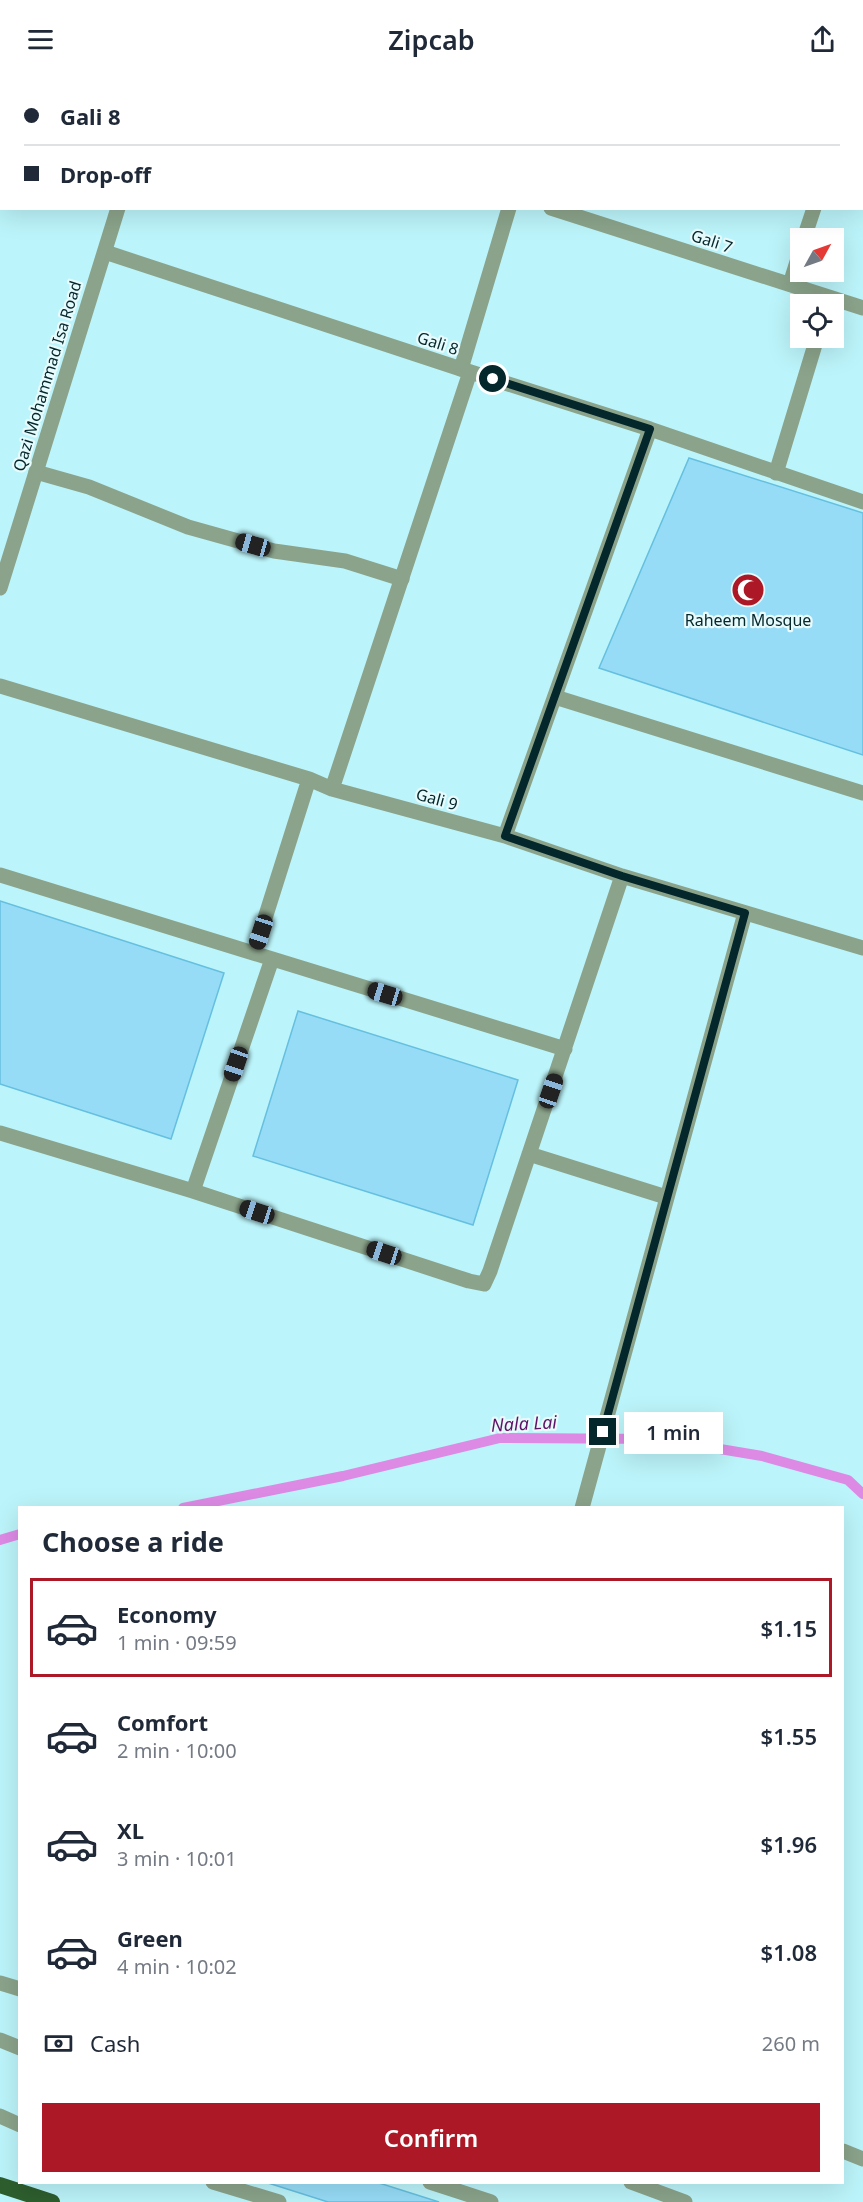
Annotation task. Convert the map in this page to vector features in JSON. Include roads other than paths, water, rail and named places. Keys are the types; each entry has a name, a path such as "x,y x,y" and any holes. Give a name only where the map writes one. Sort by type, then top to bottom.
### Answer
{"highway":[{"path":"0,2186 52,2202"}],"street":[{"name":"Qazi Mohammad Isa Road","path":"0,588 117,210"},
{"path":"332,789 402,579 466,371 508,210"},
{"name":"Gali 7","path":"557,210 789,284 812,294"},
{"path":"807,228 813,210"},
{"name":"Gali 8","path":"105,252 650,429 863,502"},
{"name":"Gali 7","path":"844,304 863,308"},
{"path":"776,473 814,348"},
{"path":"505,836 650,429"},
{"path":"36,472 89,487 188,526 274,551 345,561 402,579"},
{"name":"Gali 9","path":"0,686 309,779 332,789 505,836 622,876 863,948"},
{"path":"555,698 863,794"},
{"path":"254,953 309,779"},
{"path":"0,875 565,1049"},
{"path":"0,1133 193,1191 484,1284 622,876"},
{"path":"583,1506 745,913"},
{"path":"193,1191 272,959"},
{"path":"529,1154 666,1197"},
{"path":"0,1983 18,1988"},
{"path":"0,2040 18,2047"},
{"path":"0,2116 18,2124"},
{"path":"844,2151 863,2159"},
{"path":"220,2184 279,2202"},
{"path":"436,2184 492,2202"},
{"path":"636,2184 684,2202"}],"waterway":[{"name":"Nala Lai","path":"193,1506 343,1476 500,1438 660,1439 762,1456 848,1480 863,1494"},
{"name":"Nala Lai","path":"0,1540 18,1535"}],"place":[{"name":"Raheem Mosque","path":"748,590"}]}
